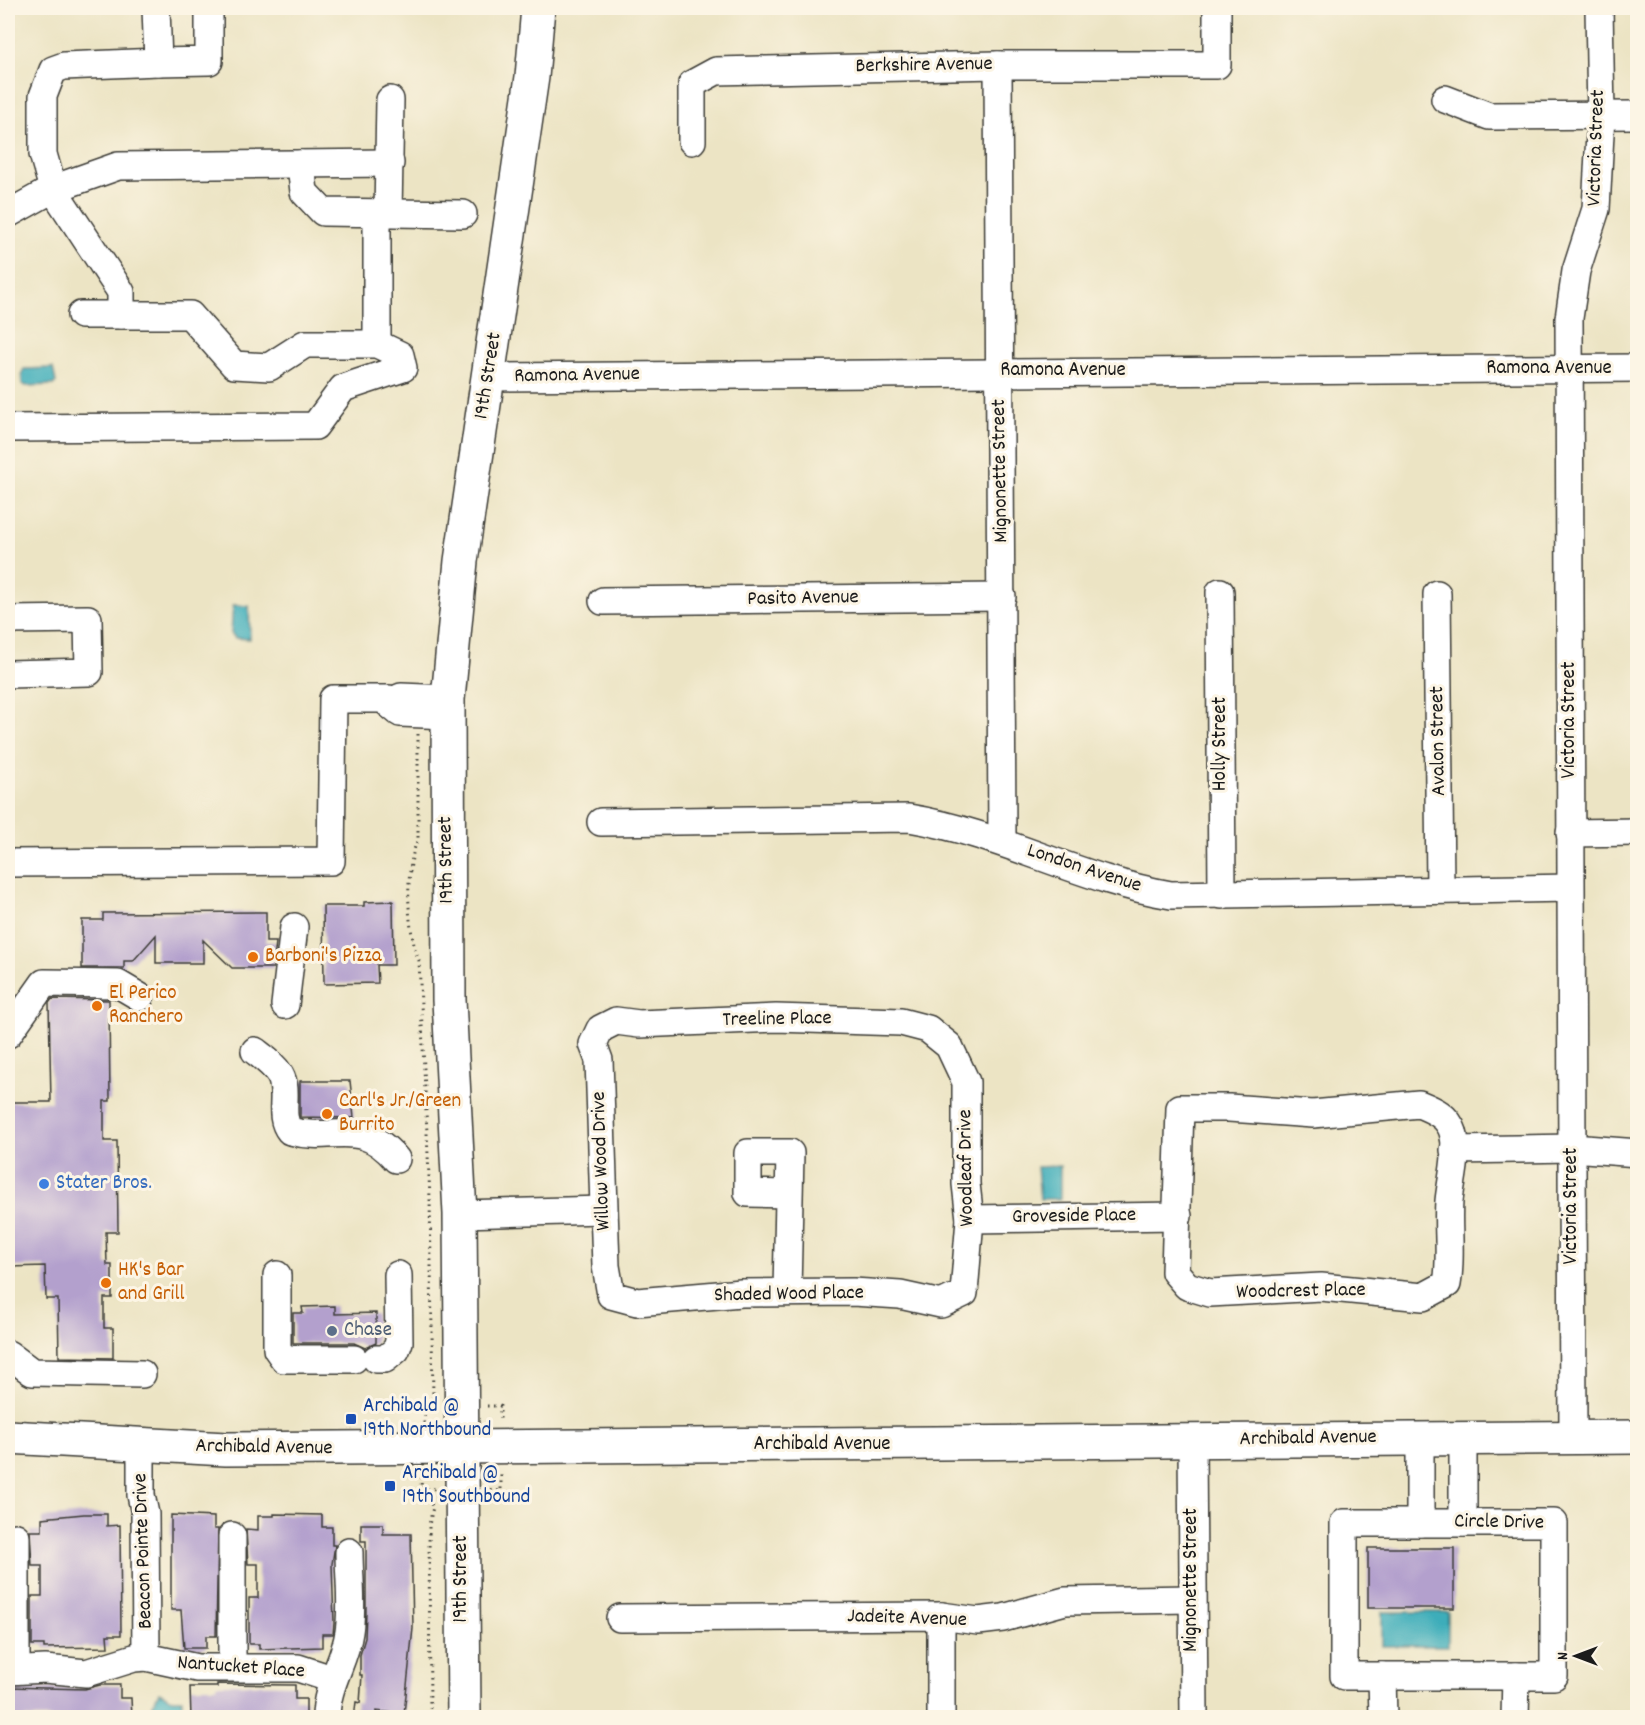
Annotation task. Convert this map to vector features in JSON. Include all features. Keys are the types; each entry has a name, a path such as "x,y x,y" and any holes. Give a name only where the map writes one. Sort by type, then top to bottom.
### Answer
{"main road":[{"name":"19th Street","path":"464,1718 460,1214 449,1000 448,707 461,561 532,78 538,8"},
{"name":"Archibald Avenue","path":"8,1437 226,1449 1192,1442 1420,1437 1638,1437"}],"street":[{"path":"156,8 158,62"},
{"path":"122,315 122,292 53,189 43,154 43,96 52,70 64,66 209,61 209,8"},
{"name":"Berkshire Avenue","path":"692,141 692,84 716,71 998,65 1217,65 1216,8"},
{"name":"Victoria Street","path":"1573,1437 1569,318 1576,271 1596,209 1601,115 1599,8"},
{"name":"Mignonette Street","path":"998,65 1002,842"},
{"path":"1445,99 1489,116 1638,115"},
{"path":"377,344 383,213 390,163 390,100"},
{"path":"8,214 53,189 118,166 390,163"},
{"path":"301,164 304,192 323,212 463,214"},
{"path":"8,428 315,426 343,388 402,369 400,355 377,344 305,344 269,367 234,365 190,315 81,315"},
{"name":"Ramona Avenue","path":"489,377 1000,371 1638,368"},
{"name":"Holly Street","path":"1220,592 1222,895"},
{"name":"Avalon Street","path":"1437,594 1440,888"},
{"name":"Pasito Avenue","path":"603,601 1002,597"},
{"path":"8,620 88,620 89,672 8,674"},
{"path":"8,863 331,861 333,699 389,699"},
{"name":"London Avenue","path":"601,822 909,818 949,825 1133,888 1171,895 1440,888 1570,888"},
{"path":"1570,833 1638,832"},
{"path":"285,1005 294,927"},
{"path":"8,1034 44,983 118,984 140,997"},
{"name":"Treeline Place","path":"600,1029 616,1021 639,1024 776,1018 870,1020 901,1022 928,1029 949,1046"},
{"name":"Willow Wood Drive","path":"600,1029 593,1044 599,1060 603,1210 606,1266 611,1295"},
{"name":"Woodleaf Drive","path":"949,1046 966,1082 966,1184 970,1218 964,1293"},
{"path":"255,1051 270,1063 282,1078 283,1118 290,1131 362,1134 380,1143 396,1160"},
{"path":"1178,1216 1180,1108 1229,1108 1313,1114 1419,1104 1439,1112 1453,1131 1455,1150 1572,1148 1638,1154"},
{"name":"Woodcrest Place","path":"1178,1216 1175,1272 1187,1287 1210,1293 1321,1287 1424,1297 1447,1284 1451,1258 1449,1204 1455,1150"},
{"path":"787,1292 788,1194"},
{"path":"460,1214 603,1210"},
{"name":"Groveside Place","path":"970,1218 1178,1216"},
{"path":"277,1275 278,1350 284,1359 385,1359 396,1350 399,1342 398,1275"},
{"name":"Shaded Wood Place","path":"611,1295 637,1302 787,1292 900,1295 940,1304 964,1293"},
{"path":"8,1354 32,1372 142,1374"},
{"path":"1420,1437 1420,1523"},
{"path":"1463,1437 1463,1523"},
{"name":"Mignonette Street","path":"1192,1442 1194,1718"},
{"name":"Beacon Pointe Drive","path":"141,1445 141,1495 145,1514 146,1657"},
{"name":"Circle Drive","path":"1344,1523 1463,1523 1554,1523 1554,1676 1344,1676 1344,1523"},
{"path":"232,1536 232,1668"},
{"path":"12,1670 16,1537"},
{"path":"326,1718 326,1704 332,1679 349,1633 349,1552"},
{"name":"Jadeite Avenue","path":"620,1618 941,1616 978,1621 1003,1618 1065,1601 1192,1599"},
{"path":"941,1616 941,1718"},
{"name":"Nantucket Place","path":"12,1670 86,1673 146,1657 197,1668 298,1668 332,1679"},
{"path":"1382,1676 1383,1718"},
{"path":"1515,1718 1516,1676"}],"path":[{"path":"418,727 418,840 411,855 410,905 411,943 418,961 430,1198 433,1398 425,1407"},
{"path":"421,1488 433,1506 429,1525 430,1718"}],"water":[{"path":"53,368 56,382 53,385 26,386 22,384 24,369"},
{"path":"233,605 249,606 250,639 235,638 231,633"},
{"path":"1060,1166 1060,1199 1040,1199 1037,1167"},
{"path":"1382,1612 1448,1612 1448,1646 1382,1646"},
{"path":"159,1692 172,1699 182,1699 182,1715 152,1706"}],"building":[{"path":"393,901 394,965 377,965 378,983 324,984 323,906 364,906 364,902"},
{"path":"266,912 266,942 276,942 273,968 232,968 203,940 203,963 156,963 156,935 133,961 124,961 124,968 82,968 82,920 103,920 103,913"},
{"path":"52,999 109,1000 110,1101 104,1101 104,1141 117,1141 118,1232 106,1232 107,1265 112,1265 112,1298 104,1298 104,1328 113,1328 113,1358 59,1357 58,1299 46,1299 45,1266 8,1267 8,1102 51,1102 49,1003"},
{"name":"Carl's Jr./Green Burrito","path":"300,1081 350,1081 354,1118 300,1117"},
{"name":"Chase","path":"335,1306 335,1314 376,1313 376,1343 365,1348 354,1343 293,1343 293,1313 303,1313 302,1307"},
{"path":"107,1514 107,1526 120,1525 121,1635 107,1635 108,1647 44,1648 44,1645 32,1645 32,1596 42,1596 42,1566 32,1566 30,1531 42,1531 42,1518"},
{"path":"274,1514 322,1515 322,1527 332,1527 332,1545 335,1545 332,1564 334,1623 333,1634 322,1634 322,1647 259,1649 259,1644 249,1644 249,1598 258,1598 258,1564 248,1564 246,1529 258,1530 258,1516 274,1516"},
{"path":"171,1515 214,1517 214,1529 218,1529 216,1636 206,1636 206,1648 184,1648 181,1610 171,1610"},
{"path":"361,1524 383,1524 383,1534 411,1534 413,1628 404,1714 376,1711 376,1718 354,1718 356,1702 360,1703 362,1675 360,1675 360,1655 365,1638 366,1613 366,1541 361,1541"},
{"path":"1368,1548 1454,1548 1454,1608 1368,1608"},
{"path":"217,1684 295,1685 295,1699 306,1699 306,1718 191,1718 190,1687 217,1687"},
{"path":"100,1685 120,1685 120,1698 131,1698 132,1718 11,1718 11,1710 8,1710 8,1687 85,1689"}],"place":[{"name":"Barboni's Pizza","path":"253,957"},
{"name":"El Perico Ranchero","path":"97,1006"},
{"name":"Carl's Jr./Green Burrito","path":"327,1114"},
{"name":"Stater Bros.","path":"44,1184"},
{"name":"HK's Bar and Grill","path":"106,1283"},
{"name":"Chase","path":"332,1331"},
{"name":"Archibald @ 19th Northbound","path":"351,1419"},
{"name":"Archibald @ 19th Southbound","path":"390,1486"}]}
